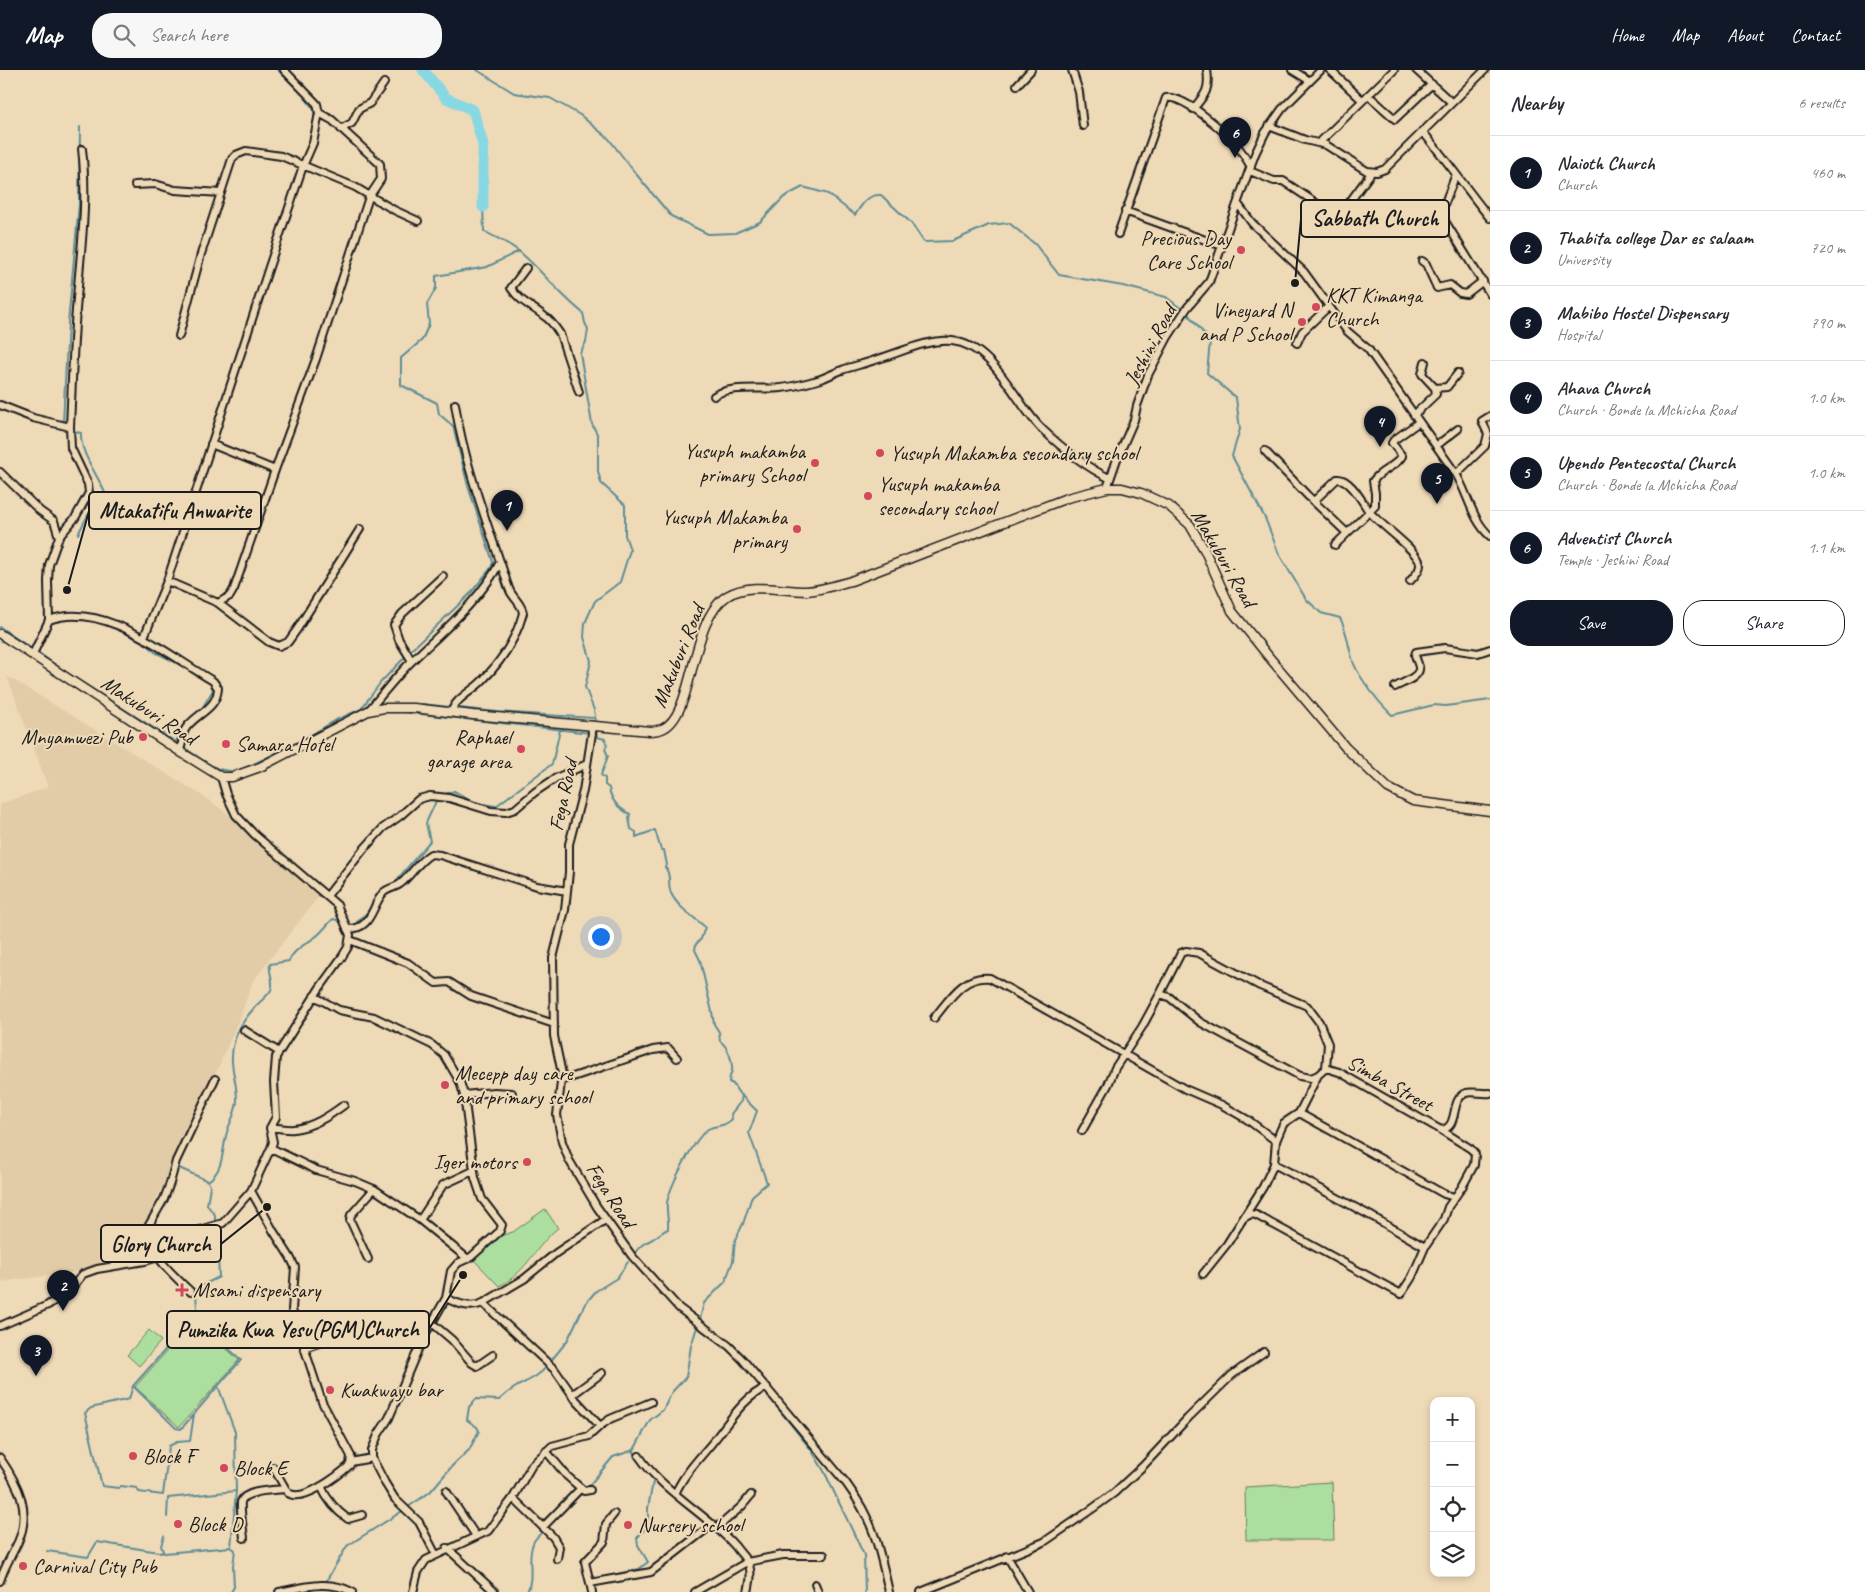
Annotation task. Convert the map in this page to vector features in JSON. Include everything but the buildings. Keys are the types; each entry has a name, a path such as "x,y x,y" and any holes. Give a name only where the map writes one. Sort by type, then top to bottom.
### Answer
{"street":[{"path":"144,637 166,580 303,166 313,143 319,113 317,104 284,70"},
{"path":"1016,85 1031,70"},
{"path":"1072,70 1079,92 1083,126"},
{"path":"1193,109 1209,85 1206,70"},
{"path":"1292,70 1310,81"},
{"name":"Jeshini Road","path":"1107,488 1109,478 1134,420 1148,375 1168,337 1187,308 1209,282 1250,169 1269,126 1282,109 1321,70"},
{"path":"1330,70 1362,100"},
{"path":"1319,143 1394,70"},
{"path":"1416,70 1451,102"},
{"path":"1269,126 1305,140 1331,147 1361,168 1371,172 1381,171 1485,70"},
{"path":"341,129 352,123 359,109 370,103 384,83"},
{"path":"1368,94 1395,120 1432,84"},
{"path":"1118,234 1164,101 1168,98 1176,98 1193,109 1233,142 1250,169 1274,181 1283,181 1332,212 1338,213 1346,208 1371,172"},
{"path":"218,603 230,596 234,589 316,359 369,197 381,179 380,164 332,120 319,113"},
{"path":"1422,131 1443,155 1490,218"},
{"path":"33,654 48,620 50,565 59,537 75,518 89,493 88,484 71,448 70,428 77,299 84,225 85,177 82,149"},
{"path":"178,336 201,254 232,159 240,152 246,150 282,156 355,188 369,197 418,220"},
{"path":"1456,174 1443,208 1443,218 1490,294"},
{"path":"135,185 155,184 175,190 221,193"},
{"path":"1238,204 1252,223 1304,272 1347,331 1368,350 1456,474 1476,518 1490,536"},
{"path":"1125,211 1222,246"},
{"path":"1422,261 1426,264 1437,288 1450,285 1460,293 1466,294 1483,281"},
{"path":"526,268 511,288 524,303 544,316 560,334 579,392"},
{"path":"1297,343 1302,332 1329,306"},
{"path":"714,396 728,390 782,388 805,384 922,344 952,341 968,346 978,352 1005,379 1042,429 1086,466 1109,478"},
{"path":"1414,415 1436,394 1435,388 1422,374 1425,362"},
{"path":"1435,388 1447,387 1458,373"},
{"path":"452,711 456,703 481,682 510,648 523,616 523,610 510,591 469,467 458,426 455,404"},
{"path":"0,405 33,418 70,428"},
{"path":"1456,474 1485,446 1488,434 1482,421 1490,416"},
{"path":"1335,545 1370,512 1376,502 1373,481 1402,458 1392,443 1394,440 1419,422"},
{"path":"1436,446 1458,430"},
{"path":"211,444 275,470"},
{"path":"1265,451 1347,533"},
{"path":"0,472 40,511 54,521 59,537"},
{"path":"1314,502 1337,479 1341,478 1360,496 1370,512 1419,559 1421,563 1420,568 1410,581"},
{"name":"Makuburi Road","path":"0,634 221,777 232,777 260,766 368,711 384,708 452,711 473,715 650,731 666,726 674,717 685,696 693,662 712,611 729,595 747,589 805,591 851,581 1067,498 1107,488 1122,488 1141,493 1170,506 1190,525 1205,551 1232,610 1346,748 1388,788 1413,801 1490,811"},
{"path":"166,580 218,603 269,642 279,646 283,645 298,628 360,529"},
{"path":"368,711 412,661 452,623 492,578 500,562"},
{"path":"412,661 398,640 394,625 402,614 444,576"},
{"path":"48,620 68,615 88,617 118,626 144,637 213,681 218,688 217,694 211,706 184,730 182,746 179,751"},
{"path":"1395,687 1419,672 1415,656 1416,652 1445,648 1478,653 1490,649"},
{"name":"Fega Road","path":"591,725 592,733 582,796 569,844 565,910 553,958 554,1024 561,1081 557,1115 562,1142 578,1176 605,1220 632,1256 670,1299 688,1316 729,1346 767,1387 859,1501 873,1528 889,1592"},
{"path":"327,896 383,828 422,797 449,798 491,811 506,812 515,809 556,778 587,764"},
{"path":"0,1326 48,1305 70,1290 83,1274 97,1269 159,1257 181,1237 223,1223 251,1190 271,1148 273,1142 270,1128 276,1117 275,1066 279,1052 314,996 342,957 350,940 340,910 327,896 295,871 247,828 231,807 221,777"},
{"path":"347,929 355,929 363,924 374,911 384,892 400,885 431,854 440,855 537,886 567,891"},
{"path":"350,940 408,963 436,983 449,982 471,996 554,1024"},
{"path":"1082,1131 1108,1085 1115,1068 1142,1027 1181,953 1186,951 1199,953 1260,986 1307,1006 1319,1022 1328,1044 1326,1068"},
{"path":"934,1018 966,983 973,979 990,978 1185,1089 1222,1105 1248,1120 1276,1141"},
{"path":"1160,994 1169,997 1200,1022 1300,1076 1311,1078 1318,1076"},
{"path":"314,996 339,1010 374,1017 432,1045 444,1055 460,1082 464,1095 473,1170 482,1199 502,1227 500,1231 468,1259 458,1263 451,1271 446,1298 422,1340 389,1418 375,1441 372,1450 372,1458 395,1499 419,1522 436,1555"},
{"path":"244,1030 279,1052"},
{"path":"561,1081 653,1050 668,1048 677,1058"},
{"name":"Simba Street","path":"1203,1274 1227,1244 1263,1187 1274,1164 1276,1141 1284,1124 1299,1112 1318,1076 1326,1068 1338,1072 1441,1130 1451,1125 1458,1099 1463,1094 1469,1092 1479,1094 1490,1093"},
{"path":"191,1292 159,1257 145,1232 164,1199 176,1161 215,1079"},
{"path":"464,1095 512,1092"},
{"path":"270,1128 281,1127 287,1130 306,1126 322,1120 344,1105"},
{"path":"1299,1112 1436,1189 1454,1197"},
{"path":"1243,1219 1247,1215 1256,1215 1402,1294 1412,1277 1425,1247 1444,1219 1448,1207 1474,1165 1475,1154 1471,1149 1441,1130"},
{"path":"271,1148 316,1170 355,1181 374,1189 420,1220 468,1259"},
{"path":"1274,1164 1425,1247"},
{"path":"420,1220 443,1185 473,1170"},
{"path":"368,1259 350,1220 351,1215 374,1189"},
{"path":"251,1190 295,1267 292,1310 322,1402 351,1456 350,1466 341,1473 321,1486 295,1496 285,1489 273,1467"},
{"path":"446,1298 471,1306 483,1303 524,1279 556,1253 605,1220"},
{"path":"483,1303 556,1370 572,1395 600,1426"},
{"path":"304,1348 392,1318"},
{"path":"432,1322 477,1366 493,1355"},
{"path":"921,1592 1044,1542 1114,1493 1232,1375 1264,1352"},
{"path":"572,1395 602,1373"},
{"path":"675,1494 686,1475 736,1410 767,1387"},
{"path":"413,1592 422,1565 426,1560 447,1548 488,1531 513,1498 524,1475 552,1446 589,1436 616,1416 651,1402"},
{"path":"546,1451 580,1488 584,1491 590,1490"},
{"path":"639,1456 652,1473 715,1526 747,1562 750,1580 748,1592"},
{"path":"0,1458 22,1496 24,1519 20,1538 1,1577"},
{"path":"351,1462 372,1458"},
{"path":"321,1486 329,1501 340,1514 348,1519 362,1515"},
{"path":"543,1527 580,1488"},
{"path":"244,1538 241,1502 245,1496 250,1493 285,1489"},
{"path":"446,1491 476,1536"},
{"path":"590,1583 651,1572 738,1510 751,1495"},
{"path":"513,1498 543,1527 559,1547 557,1560"},
{"path":"592,1592 585,1562 604,1542 606,1524 614,1514"},
{"path":"447,1548 495,1592"},
{"path":"695,1592 747,1562 783,1555 824,1555"},
{"path":"1008,1556 1028,1592"},
{"path":"279,1592 324,1584 339,1586 352,1592"},
{"path":"816,1584 818,1592"}],"shaded area":[{"path":"7,676 200,794 227,813 319,896 253,981 241,1015 212,1082 139,1236 124,1253 82,1271 0,1282 0,804 48,787"}],"green space":[{"path":"545,1209 558,1228 516,1275 499,1286 474,1260 500,1236 513,1232"},
{"path":"194,1320 239,1360 179,1427 135,1387"},
{"path":"149,1330 161,1341 139,1366 127,1355"},
{"path":"1332,1482 1334,1540 1246,1540 1245,1487"}],"waterway":[{"path":"278,70 303,95 314,110 314,125"},
{"path":"423,70 446,98 473,110 483,145 483,207"},
{"path":"477,70 514,93 550,98 580,115 609,139 671,216 708,234 735,233 760,222 784,197 803,187 828,194 855,215 868,198 881,195 911,223 924,242 953,241 989,225 1009,223 1035,244 1059,275 1123,286 1166,297 1183,310"},
{"path":"63,423 68,323 79,204 80,127"},
{"path":"483,207 484,231 513,247 529,260 583,313 588,329 586,342 580,353 592,424 598,436 598,471 601,483 625,505 625,535 630,550 620,582 595,601 585,623 584,637 591,661 585,687 594,710 596,723"},
{"path":"409,652 469,595 491,568 493,562 468,486 453,426 439,414 437,403 401,385 401,358 422,340 429,324 427,304 436,288 436,276 487,267 519,251"},
{"path":"1187,313 1210,341 1207,373 1236,398 1240,429 1232,456 1265,518 1279,554 1306,599 1321,613 1340,618 1345,629 1354,664 1371,691 1392,715 1434,705 1446,706 1490,700"},
{"path":"26,412 36,416"},
{"path":"72,431 81,433 81,441 86,456 105,493 99,505 88,515 78,534"},
{"path":"0,627 32,649"},
{"path":"126,633 140,640"},
{"path":"0,640 7,643"},
{"path":"146,643 155,652 189,669"},
{"path":"36,651 67,673 179,744"},
{"path":"183,747 218,769 226,771 243,769 299,742 336,720 361,709 381,682 406,656"},
{"path":"201,710 213,690 210,682"},
{"path":"377,704 422,704 497,712 594,718"},
{"path":"403,712 590,733"},
{"path":"176,742 184,725 187,725"},
{"path":"596,728 597,737 605,739 607,745 605,749 608,756 601,775 605,778 605,785 609,788 616,804 630,814 631,829 636,832 636,837 655,830 661,850 664,850 667,865 665,867 668,873 671,893 681,907 705,927 695,950 700,960 714,1024 719,1032 720,1041 728,1050 731,1058 732,1070 729,1082 757,1111 749,1133 767,1183 752,1196 743,1224 735,1240 733,1261 725,1282 704,1303 700,1319"},
{"path":"442,795 454,791 476,803 496,806 552,764 560,730 563,729"},
{"path":"193,764 217,779"},
{"path":"390,886 430,841 426,823 437,799"},
{"path":"355,927 356,923 371,909"},
{"path":"177,1167 208,1181 214,1176 220,1164 226,1136 237,1104 232,1063 235,1039 238,1030 246,1018 271,990 270,964 289,961 294,953 319,934 333,919 341,921"},
{"path":"346,922 350,923 353,927"},
{"path":"634,1254 643,1244 668,1229 667,1203 683,1163 702,1134 708,1129 726,1124 732,1119 731,1114 741,1101 742,1095"},
{"path":"208,1181 210,1186 207,1205 215,1215 215,1223"},
{"path":"216,1228 212,1242 218,1257 219,1277 205,1284 196,1294 198,1320 241,1360 218,1386 235,1432 236,1491 231,1547 235,1550 233,1566 234,1587 231,1592"},
{"path":"550,1362 567,1341 585,1304 596,1291 617,1278 628,1262"},
{"path":"197,1314 133,1386 129,1399 91,1408 85,1413 102,1486 137,1488 139,1492 163,1495 169,1446 177,1442 190,1441 194,1414 218,1386"},
{"path":"587,1488 613,1457 634,1450 650,1420 663,1410 672,1392 686,1377 691,1346 697,1327 741,1362"},
{"path":"408,1507 430,1492 453,1465 469,1450 479,1431 477,1427 467,1420 469,1407 476,1399 499,1400 511,1390 540,1374 547,1366"},
{"path":"133,1386 176,1428 181,1429 194,1414"},
{"path":"764,1391 812,1451 824,1471 864,1555 865,1592"},
{"path":"634,1450 634,1456 643,1466"},
{"path":"609,1576 639,1569 648,1562 638,1545 637,1538 648,1525 648,1508 654,1477"},
{"path":"167,1517 168,1498 236,1491"},
{"path":"562,1512 582,1493"},
{"path":"325,1583 347,1546 404,1510"},
{"path":"527,1592 534,1541 553,1521"},
{"path":"163,1551 161,1546 164,1536"},
{"path":"47,1551 88,1557 97,1542 165,1553 231,1547"}],"place":[{"name":"Adventist Church","path":"1235,158"},
{"name":"Precious Day Care School","path":"1241,250"},
{"name":"Sabbath Church","path":"1295,283"},
{"name":"KKT Kimanga Church","path":"1316,307"},
{"name":"Vineyard N and P School","path":"1302,322"},
{"name":"Ahava Church","path":"1380,447"},
{"name":"Yusuph Makamba secondary school","path":"880,453"},
{"name":"Yusuph makamba primary School","path":"815,463"},
{"name":"Yusuph makamba secondary school","path":"868,496"},
{"name":"Upendo Pentecostal Church","path":"1437,504"},
{"name":"Yusuph Makamba primary","path":"797,529"},
{"name":"Naioth Church","path":"507,531"},
{"name":"Mtakatifu Anwarite","path":"67,590"},
{"name":"Mnyamwezi Pub","path":"143,737"},
{"name":"Samara Hotel","path":"226,744"},
{"name":"Raphael garage area","path":"521,749"},
{"name":"Mecepp day care and primary school","path":"445,1085"},
{"name":"Iger motors","path":"527,1162"},
{"name":"Glory Church","path":"267,1207"},
{"name":"Pumzika Kwa Yesu(PGM)Church","path":"463,1275"},
{"name":"Msami dispensary","path":"182,1290"},
{"name":"Thabita college Dar es salaam","path":"63,1311"},
{"name":"Mabibo Hostel Dispensary","path":"36,1376"},
{"name":"Kwakwayu bar","path":"330,1390"},
{"name":"Block F","path":"133,1456"},
{"name":"Block E","path":"224,1468"},
{"name":"Block D","path":"178,1524"},
{"name":"Nursery school","path":"628,1525"},
{"name":"Carnival City Pub","path":"23,1566"}]}
